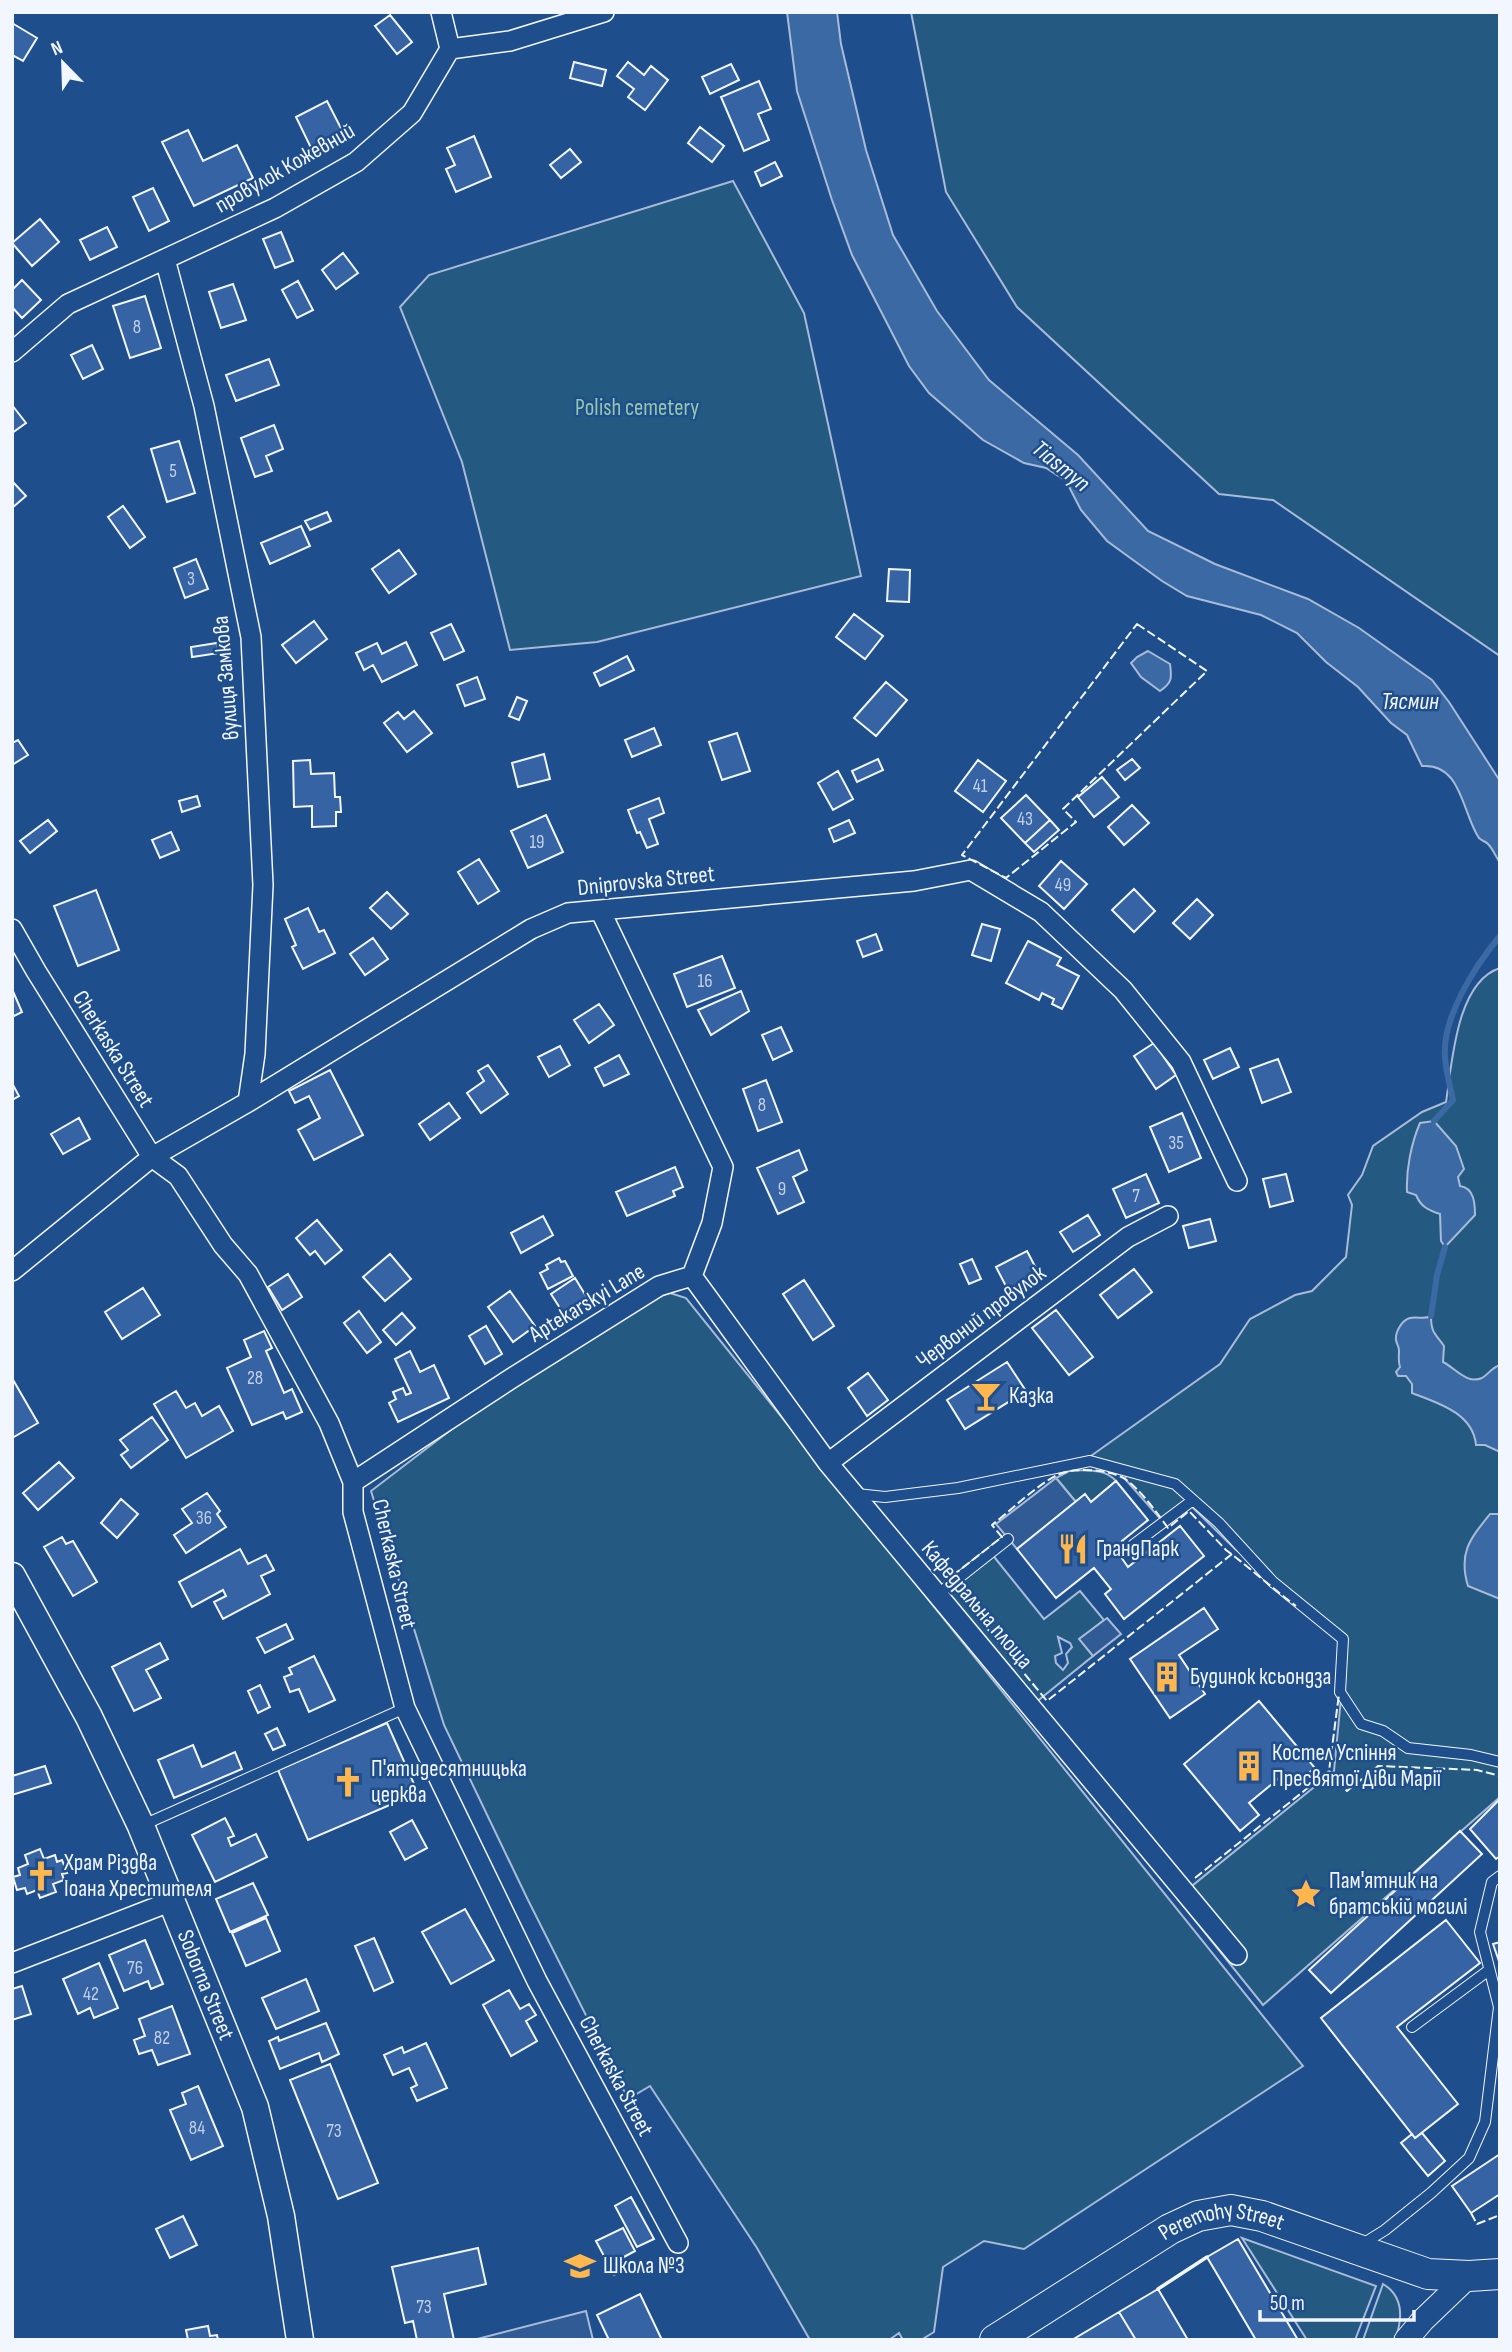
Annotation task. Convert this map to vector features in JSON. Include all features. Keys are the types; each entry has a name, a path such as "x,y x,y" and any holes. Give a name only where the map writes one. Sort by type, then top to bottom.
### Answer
{"main road":[{"name":"Soborna Street","path":"12,1576 89,1717 141,1826 255,2107 281,2216 300,2340"},
{"name":"Peremohy Street","path":"1005,2337 1170,2229 1198,2216 1220,2210 1262,2216 1428,2273 1469,2276 1500,2274"}],"street":[{"path":"441,12 450,49 510,41 604,12"},
{"name":"провулок Кожевний","path":"12,352 68,304 275,208 356,162 412,113 450,49"},
{"name":"вулиця Замкова","path":"165,259 204,406 251,636 263,885 255,1054 248,1102"},
{"name":"Dniprovska Street","path":"12,1271 152,1157 248,1102 531,929 568,913 914,881 971,870 1041,912 1123,990 1181,1062 1237,1181"},
{"path":"600,910 723,1167 712,1223 692,1276"},
{"name":"Cherkaska Street","path":"12,929 152,1157 178,1176 223,1245 248,1275 328,1423 353,1482 353,1512 405,1708 537,1981 678,2243"},
{"name":"Червоний провулок","path":"828,1463 1128,1237 1168,1216"},
{"name":"Кафедральна площа","path":"692,1276 828,1463 1237,1955"},
{"name":"Aptekarskyi Lane","path":"353,1482 659,1286 692,1276"},
{"path":"12,1963 172,1901"},
{"path":"1423,2320 1433,2299 1434,2285 1428,2273"},
{"path":"1406,2340 1469,2276"}],"lane":[{"path":"853,1493 885,1497 958,1488 1090,1461 1175,1484 1219,1523 1273,1582 1343,1639 1340,1692 1361,1724 1383,1731 1408,1748 1471,1755 1500,1762"},
{"path":"1133,1545 1193,1500"},
{"path":"937,1595 1009,1539"},
{"path":"141,1826 405,1708"},
{"path":"1355,2248 1385,2230 1469,2158 1485,2122 1499,2007 1480,1932 1492,1882 1500,1875"},
{"path":"1412,2028 1489,1970"}],"green space":[{"path":"911,12 1500,12 1500,656 1273,500 1219,494 1017,307 946,192"},
{"name":"Polish cemetery","path":"733,181 804,313 861,576 597,642 510,650 462,462 400,307 429,275"},
{"path":"1500,968 1500,1797 1263,2005 1177,1898 1334,1771 1347,1636 1235,1549 1189,1504 1163,1522 1125,1479 1126,1475 1081,1463 1220,1364 1250,1319 1295,1295 1312,1291 1346,1257 1352,1205 1348,1195 1362,1175 1373,1146 1422,1112 1446,1102 1454,1047 1465,1007 1474,989 1485,976"},
{"path":"670,1293 686,1298 1303,2066 1024,2249 984,2241 943,2267 934,2332 921,2340 903,2340 899,2333 889,2340 810,2340 757,2248 650,2086 628,2099 444,1725 371,1491 486,1403 654,1298"},
{"path":"1071,1470 1101,1472 1116,1481 1091,1502 1085,1495 1076,1502 1056,1478"},
{"path":"991,1553 1044,1619 1080,1591 1104,1620 1080,1639 1093,1656 1030,1707 937,1595","holes":["1058,1637 1072,1647 1066,1654 1068,1663 1063,1670 1056,1663 1055,1656 1062,1653"]},
{"path":"1242,2238 1376,2286 1355,2340 1307,2340"},
{"path":"1383,2284 1394,2294 1400,2307 1400,2322 1395,2340 1363,2340"}],"shaded area":[{"path":"1056,1478 1076,1502 1017,1549 996,1524"},
{"path":"1107,1618 1121,1634 1093,1656 1079,1639"},
{"path":"586,2311 593,2340 477,2339"}],"water":[{"name":"Тясмин","path":"787,12 837,12 841,44 866,150 893,235 937,311 989,380 1078,455 1148,531 1215,564 1308,599 1359,628 1432,680 1500,781 1500,863 1490,846 1479,838 1473,828 1453,781 1445,772 1435,767 1422,766 1407,735 1297,633 1261,615 1187,596 1162,581 1107,541 1081,510 1066,481 1046,468 1024,463 983,440 929,393 909,366 852,255 797,91"},
{"path":"1148,651 1170,664 1170,680 1160,691 1141,677 1131,663"},
{"path":"1434,1121 1456,1146 1464,1169 1458,1177 1460,1186 1471,1193 1475,1206 1475,1215 1445,1247 1441,1241 1440,1214 1425,1208 1416,1195 1407,1192 1408,1166 1420,1123"},
{"path":"1431,1316 1433,1330 1444,1346 1443,1362 1466,1377 1476,1380 1500,1365 1500,1452 1485,1445 1476,1445 1473,1434 1461,1417 1443,1405 1412,1393 1412,1384 1406,1376 1398,1376 1396,1372 1400,1367 1396,1337 1400,1327 1410,1318"},
{"path":"1490,1514 1500,1514 1500,1599 1468,1586 1465,1574 1468,1547"}],"building":[{"path":"390,15 412,42 397,54 375,26"},
{"path":"12,23 37,38 23,61 12,55"},
{"path":"574,62 606,70 602,86 570,78"},
{"path":"628,62 644,75 651,66 668,80 645,110 628,97 634,89 617,76"},
{"path":"731,64 739,80 710,94 702,77"},
{"path":"759,81 771,109 758,114 769,140 744,151 721,97"},
{"path":"327,101 345,136 313,152 296,117"},
{"path":"700,127 724,146 712,162 688,143"},
{"path":"188,130 203,161 237,145 253,178 194,206 162,142"},
{"path":"474,136 491,177 456,192 446,169 455,165 447,148"},
{"path":"570,149 581,162 561,178 550,165"},
{"path":"775,162 782,176 761,186 755,172"},
{"path":"153,188 169,221 149,231 133,197"},
{"path":"40,219 59,242 32,266 12,243"},
{"path":"107,227 117,247 90,260 80,240"},
{"path":"281,232 293,261 275,268 263,239"},
{"path":"343,253 358,273 336,289 322,270"},
{"path":"22,280 41,300 22,318 12,307 12,290"},
{"path":"298,281 313,310 297,318 282,290"},
{"path":"233,284 246,320 221,328 209,292"},
{"path":"145,296 161,348 130,358 113,306"},
{"path":"92,345 103,369 83,379 71,355"},
{"path":"269,359 279,385 236,401 226,375"},
{"path":"12,405 26,423 12,433"},
{"path":"274,425 283,449 266,456 272,471 255,477 241,438"},
{"path":"179,441 195,493 167,502 151,449"},
{"path":"12,481 26,496 12,508"},
{"path":"123,506 145,537 130,548 108,517"},
{"path":"327,512 331,521 310,530 305,521"},
{"path":"301,526 310,546 270,564 261,543"},
{"path":"399,550 416,574 389,593 372,569"},
{"path":"196,559 208,589 185,598 174,568"},
{"path":"889,569 910,570 909,602 887,601"},
{"path":"854,614 883,636 865,659 836,637"},
{"path":"314,621 327,639 296,663 282,645"},
{"path":"451,624 464,651 444,660 431,633"},
{"path":"406,642 417,665 382,682 373,665 364,670 356,653 377,643 382,654"},
{"path":"217,643 219,653 192,657 191,647"},
{"path":"627,656 634,670 600,686 594,673"},
{"path":"477,677 485,699 465,706 457,685"},
{"path":"886,682 907,700 876,736 854,718"},
{"path":"517,697 527,701 519,720 509,716"},
{"path":"414,711 432,733 407,752 384,723 398,712 404,719"},
{"path":"654,728 661,745 632,757 625,740"},
{"path":"737,733 750,771 722,780 709,742"},
{"path":"18,740 28,755 12,765 12,743"},
{"path":"544,754 550,779 518,787 512,763"},
{"path":"878,759 883,770 857,782 852,771"},
{"path":"1132,759 1140,768 1125,780 1117,770"},
{"path":"310,760 311,774 334,773 335,797 340,797 341,812 336,812 336,826 312,827 312,806 294,807 293,761"},
{"path":"978,760 1006,781 983,812 955,791"},
{"path":"838,771 853,799 833,810 818,783"},
{"path":"1102,777 1119,797 1094,817 1078,797"},
{"path":"1026,795 1050,820 1025,843 1001,818"},
{"path":"197,796 200,806 182,812 179,801"},
{"path":"659,798 664,813 649,819 658,844 647,848 640,832 637,833 628,810"},
{"path":"1132,805 1149,823 1124,845 1108,827"},
{"path":"546,815 563,852 528,868 511,831"},
{"path":"48,820 57,831 30,853 20,841"},
{"path":"849,820 855,833 834,842 829,829"},
{"path":"1050,820 1059,830 1034,852 1025,843"},
{"path":"171,832 179,850 160,858 152,840"},
{"path":"479,859 499,891 478,904 458,872"},
{"path":"1061,861 1087,884 1064,909 1039,886"},
{"path":"1134,889 1155,911 1134,932 1112,910"},
{"path":"96,890 119,950 78,966 54,906"},
{"path":"387,892 408,914 391,929 370,908"},
{"path":"1197,899 1213,915 1190,939 1173,923"},
{"path":"308,908 319,932 324,930 335,953 303,969 292,947 296,945 285,919"},
{"path":"982,924 1000,929 991,961 972,955"},
{"path":"876,934 882,950 863,957 857,941"},
{"path":"373,938 388,959 365,975 350,954"},
{"path":"1028,941 1061,958 1057,965 1079,976 1062,1009 1052,1004 1054,999 1042,993 1039,1000 1006,983"},
{"path":"722,956 735,988 687,1007 674,974"},
{"path":"12,989 22,1012 12,1017"},
{"path":"741,991 749,1011 711,1035 698,1010"},
{"path":"599,1004 614,1025 589,1043 574,1020"},
{"path":"781,1027 792,1051 773,1060 762,1035"},
{"path":"1154,1043 1176,1075 1156,1089 1134,1056"},
{"path":"560,1046 570,1065 549,1077 538,1057"},
{"path":"1230,1048 1239,1067 1213,1079 1204,1060"},
{"path":"619,1055 629,1074 604,1086 595,1068"},
{"path":"1278,1059 1291,1092 1262,1103 1250,1069"},
{"path":"488,1065 508,1094 481,1113 467,1093 484,1081 478,1071"},
{"path":"330,1070 363,1135 314,1160 298,1130 320,1118 309,1096 295,1103 289,1091"},
{"path":"766,1080 782,1122 758,1131 743,1089"},
{"path":"12,1083 19,1096 12,1100"},
{"path":"449,1103 460,1118 430,1140 419,1124"},
{"path":"1182,1113 1201,1158 1169,1172 1150,1127"},
{"path":"79,1118 90,1139 63,1154 51,1134"},
{"path":"799,1150 807,1170 793,1177 804,1202 778,1214 757,1168"},
{"path":"675,1167 683,1187 673,1191 675,1196 627,1216 616,1192"},
{"path":"1146,1174 1159,1203 1126,1218 1113,1189"},
{"path":"1286,1174 1293,1201 1270,1207 1263,1179"},
{"path":"1088,1215 1100,1235 1073,1252 1060,1232"},
{"path":"543,1216 553,1235 521,1253 511,1233"},
{"path":"1210,1219 1216,1241 1189,1248 1183,1226"},
{"path":"317,1220 342,1250 325,1264 315,1251 310,1255 296,1238"},
{"path":"1027,1251 1040,1276 1009,1292 996,1267"},
{"path":"390,1254 411,1279 385,1301 363,1277"},
{"path":"559,1258 561,1262 565,1261 573,1276 548,1289 540,1273 548,1269 546,1265"},
{"path":"972,1259 981,1279 969,1284 960,1264"},
{"path":"1134,1269 1152,1292 1118,1318 1100,1295"},
{"path":"288,1274 302,1297 282,1310 268,1287"},
{"path":"575,1278 589,1301 565,1316 551,1294"},
{"path":"804,1280 834,1326 813,1340 783,1294"},
{"path":"143,1288 160,1315 122,1339 105,1312"},
{"path":"510,1291 535,1326 513,1342 488,1307"},
{"path":"1056,1310 1093,1357 1069,1375 1032,1328"},
{"path":"359,1311 381,1342 367,1353 344,1323"},
{"path":"402,1313 415,1328 396,1345 383,1330"},
{"path":"486,1326 502,1354 485,1364 469,1336"},
{"path":"264,1331 272,1348 266,1351 284,1393 292,1389 302,1412 286,1419 283,1412 252,1425 227,1368 251,1357 244,1340"},
{"path":"410,1351 420,1372 434,1365 449,1398 398,1422 389,1403 396,1399 393,1392 403,1388 406,1395 411,1393 395,1359"},
{"name":"Казка","path":"1007,1362 1026,1391 965,1429 947,1400"},
{"path":"868,1373 888,1400 867,1416 848,1388"},
{"path":"12,1378 38,1423 12,1438"},
{"path":"176,1391 186,1408 195,1403 202,1416 219,1406 233,1431 186,1458 154,1404"},
{"path":"152,1417 168,1440 131,1468 121,1455 128,1450 120,1440"},
{"path":"59,1462 74,1478 38,1510 23,1493"},
{"name":"ГрандПарк","path":"1116,1481 1148,1520 1122,1541 1129,1550 1121,1557 1128,1567 1180,1526 1204,1556 1124,1619 1105,1594 1111,1589 1094,1568 1056,1598 1017,1549 1085,1494 1091,1502"},
{"path":"207,1493 220,1511 217,1514 226,1527 186,1553 174,1535 192,1523 182,1509"},
{"path":"121,1499 138,1514 117,1538 101,1523"},
{"path":"62,1537 66,1544 73,1541 97,1582 73,1596 44,1547"},
{"path":"240,1549 248,1564 266,1555 274,1570 261,1576 270,1594 223,1619 214,1602 226,1596 223,1590 192,1607 179,1582"},
{"name":"Будинок ксьондза","path":"1204,1608 1218,1629 1179,1655 1205,1694 1170,1718 1130,1659"},
{"path":"286,1624 293,1639 265,1653 257,1638"},
{"path":"160,1643 168,1659 146,1670 161,1698 134,1711 112,1667"},
{"path":"314,1656 335,1700 309,1712 299,1689 290,1692 284,1677 292,1674 289,1668"},
{"path":"260,1685 270,1707 258,1713 248,1691"},
{"name":"Костел Успіння Пресвятої Діви Марії","path":"1259,1701 1315,1768 1294,1785 1284,1774 1249,1803 1259,1815 1240,1831 1184,1764"},
{"name":"П'ятидесятницька церква","path":"387,1723 418,1793 308,1840 278,1770"},
{"path":"277,1728 285,1745 273,1750 265,1734"},
{"path":"193,1745 202,1767 235,1752 242,1769 174,1798 158,1760"},
{"path":"45,1766 51,1783 12,1795 12,1776"},
{"path":"1500,1799 1500,1856 1496,1859 1470,1829"},
{"path":"225,1818 234,1836 228,1838 231,1846 256,1834 267,1857 215,1882 192,1835"},
{"path":"412,1820 427,1848 405,1860 390,1832"},
{"path":"1460,1831 1482,1854 1331,1993 1309,1970"},
{"path":"40,1849 44,1859 55,1855 57,1862 62,1860 67,1873 62,1874 64,1880 53,1884 56,1892 40,1898 37,1890 27,1894 25,1888 17,1890 13,1877 20,1875 18,1868 28,1864 25,1855"},
{"path":"253,1883 268,1915 230,1932 216,1899"},
{"path":"465,1909 494,1960 451,1984 422,1932"},
{"path":"266,1918 280,1951 246,1966 232,1933"},
{"path":"1446,1920 1480,1963 1397,2027 1458,2104 1415,2138 1321,2018"},
{"path":"374,1938 393,1982 374,1991 355,1946"},
{"path":"145,1940 163,1984 151,1989 148,1981 124,1991 109,1955"},
{"path":"1500,1942 1500,1964 1493,1944"},
{"path":"99,1963 118,2008 94,2018 90,2008 78,2014 63,1979"},
{"path":"306,1979 319,2011 276,2029 262,1998"},
{"path":"22,1986 31,2014 12,2020 12,1989"},
{"path":"509,1990 520,2009 529,2004 536,2015 526,2021 537,2041 511,2056 483,2005"},
{"path":"172,2006 190,2054 158,2065 152,2050 139,2054 134,2040 145,2036 139,2019"},
{"path":"326,2023 339,2054 322,2062 319,2053 280,2069 269,2041 278,2037 279,2041"},
{"path":"426,2043 447,2088 417,2101 411,2088 417,2085 409,2068 393,2075 384,2055 402,2047 404,2053"},
{"path":"330,2064 378,2183 338,2199 290,2080"},
{"path":"198,2086 223,2146 191,2160 170,2110 186,2104 182,2093"},
{"path":"1422,2133 1445,2161 1428,2176 1401,2143 1412,2134 1415,2138"},
{"path":"1500,2154 1500,2194 1471,2213 1452,2186"},
{"path":"631,2197 654,2239 637,2247 615,2206"},
{"path":"183,2216 197,2245 170,2258 156,2229"},
{"path":"623,2228 635,2251 622,2258 627,2269 614,2275 596,2241"},
{"path":"1238,2239 1298,2340 1256,2340 1207,2257"},
{"path":"478,2248 486,2284 444,2294 454,2340 417,2340 413,2321 405,2323 392,2267"},
{"path":"1158,2289 1188,2340 1136,2340 1119,2312"},
{"path":"640,2294 662,2340 609,2340 597,2315"},
{"path":"1119,2312 1136,2340 1072,2340"},
{"path":"208,2326 210,2336 217,2335 218,2340 188,2340 186,2330"}],"waterway":[{"path":"1434,1121 1453,1100 1447,1074 1445,1042 1454,1009 1480,962 1500,936"},
{"path":"1431,1316 1437,1275 1445,1247"}],"fence":[{"path":"1137,624 1207,671 1063,809 1076,822 1006,878 962,855 1137,624"},
{"path":"1232,1554 1047,1701 947,1580 1002,1537 992,1525 1032,1492 1064,1472 1091,1470 1110,1473 1131,1483 1168,1528 1189,1511 1226,1550 1235,1557 1244,1564 1296,1606"},
{"path":"1195,1878 1329,1771 1339,1694"},
{"path":"1329,1771 1347,1791 1378,1766 1477,1770 1500,1776"},
{"path":"1471,2213 1477,2224 1500,2215"}],"wall":[{"path":"1158,2289 1207,2257"}],"place":[{"name":"Казка","path":"986,1396"},
{"name":"ГрандПарк","path":"1073,1549"},
{"name":"Будинок ксьондза","path":"1167,1677"},
{"name":"Костел Успіння Пресвятої Діви Марії","path":"1249,1766"},
{"name":"П'ятидесятницька церква","path":"348,1782"},
{"name":"Храм Різдва Іоана Хрестителя","path":"41,1876"},
{"name":"Пам'ятник на братській могилі","path":"1306,1894"},
{"name":"Школа №3","path":"580,2266"}],"water label":[{"name":"Tiasmyn","path":"1061,466"}]}
